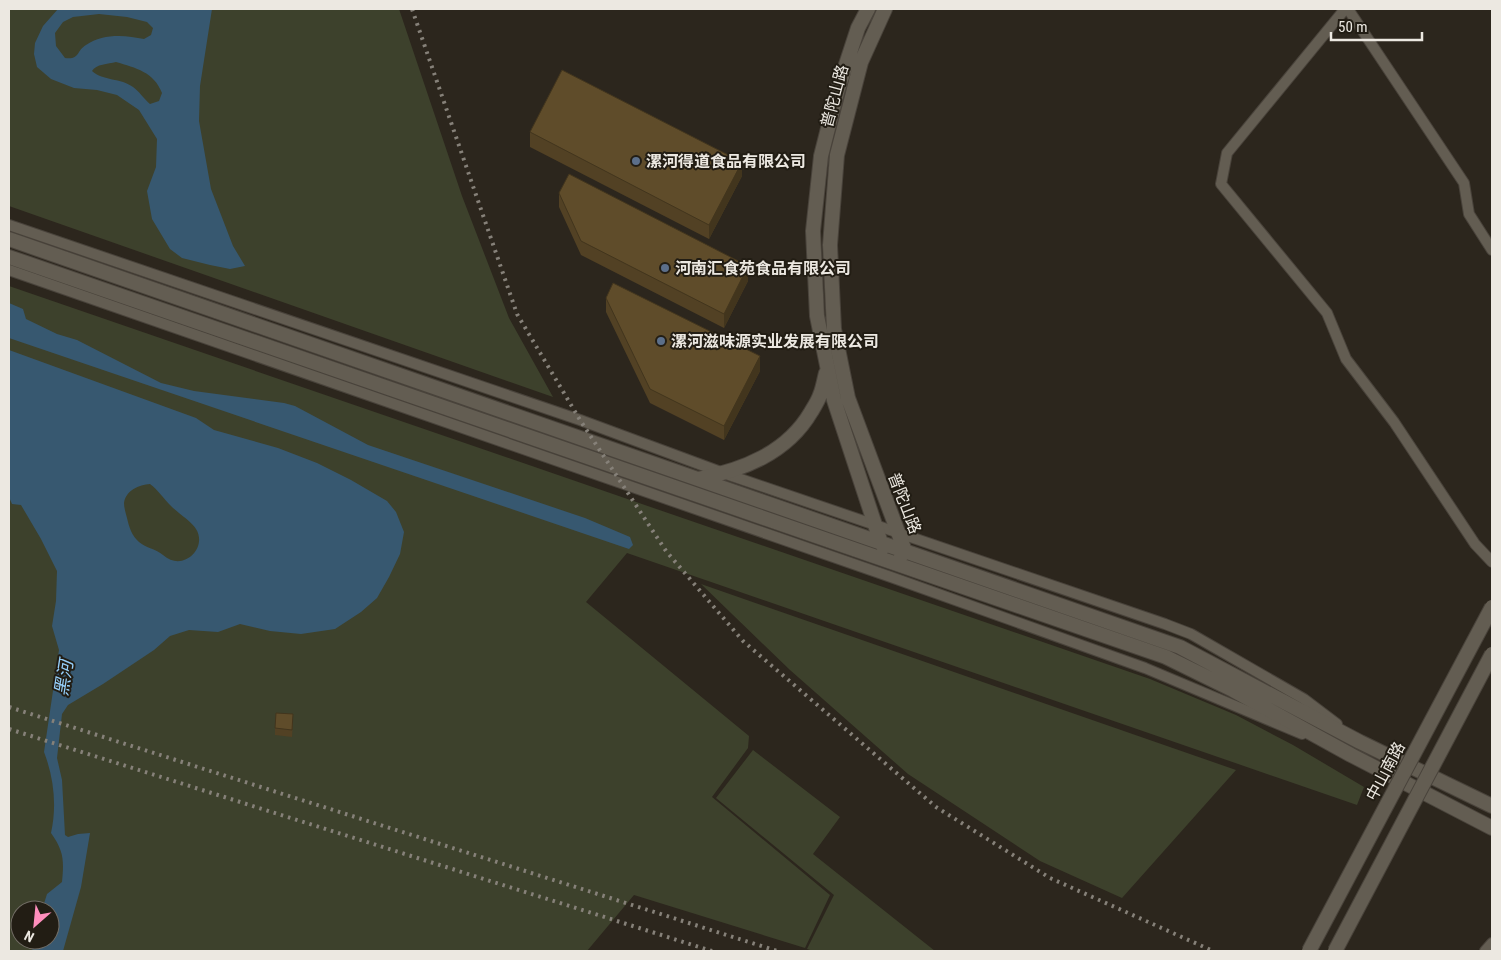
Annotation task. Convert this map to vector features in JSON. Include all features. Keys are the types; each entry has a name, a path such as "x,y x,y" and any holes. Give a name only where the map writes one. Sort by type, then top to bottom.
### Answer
{"main road":[{"name":"普陀山路","path":"868,9 858,28 838,89 821,156 813,231 817,316 834,400 881,543 893,570"},
{"name":"普陀山路","path":"884,9 861,62 836,155 830,245 834,329 848,398 905,551 893,570"},
{"path":"9,240 1180,647 1360,742 1492,806"},
{"path":"9,257 893,570 1166,657 1234,690 1351,755 1492,828"},
{"path":"696,480 726,474 746,466 778,448 802,427 820,396 827,367"},
{"name":"中山南路","path":"1309,951 1492,607"},
{"path":"1335,951 1492,654"}],"street":[{"path":"1492,250 1469,214 1464,183 1346,9 1227,153 1221,184 1327,313 1346,359 1394,422 1475,544 1492,562"},
{"path":"9,225 580,420 726,474 875,523 1165,624 1191,634 1304,699 1360,742"},
{"path":"9,270 893,570"},
{"path":"1485,951 1492,943"}],"green space":[{"path":"9,9 399,9 462,196 509,318 553,397 9,206"},
{"path":"9,286 1150,679 1236,715 1293,745 1364,787 1357,805 627,553 586,602 749,736 748,748 712,797 830,895 805,948 634,895 587,951 9,951"},
{"path":"701,584 1236,770 1122,898 1040,861 908,774 790,670"},
{"path":"753,750 840,817 813,854 935,951 813,951 807,949 834,895 716,798"}],"water":[{"path":"58,9 212,9 200,86 199,121 211,189 233,246 245,266 230,269 210,265 182,258 170,249 152,219 147,191 156,167 157,139 139,110 117,95 97,90 74,88 51,79 37,67 34,54 35,43 43,26","holes":["99,14 127,17 147,22 153,28 151,35 144,39 122,36 100,38 83,47 73,58 65,58 56,46 55,33 63,22 73,17","116,62 144,72 154,80 162,93 159,101 150,104 128,84 101,76 92,71 99,66"]},
{"path":"9,303 23,309 26,319 57,334 77,340 161,383 194,391 295,406 368,445 585,518 630,537 633,545 629,549 9,338"},
{"name":"黑河","path":"9,350 196,418 214,430 278,448 317,463 387,501 396,512 404,532 400,554 377,598 361,612 335,629 301,634 270,631 240,624 218,632 189,630 170,636 154,650 68,705 62,714 57,758 62,780 65,835 68,837 90,833 81,887 63,951 32,951 60,950 60,900 45,900 47,894 62,882 63,875 61,851 51,833 54,813 54,792 44,752 59,650 52,626 56,601 57,571 21,505 12,504 9,497","holes":["150,484 191,523 199,536 199,544 196,550 192,556 185,560 171,560 137,540 131,531 124,503 125,498 130,492 137,487"]}],"building":[{"name":"漯河得道食品有限公司","path":"562,70 742,162 709,225 530,132"},
{"name":"河南汇食苑食品有限公司","path":"569,174 748,266 724,314 581,241 559,193"},
{"name":"漯河滋味源实业发展有限公司","path":"613,283 760,356 724,426 650,389 606,298"},
{"path":"276,713 293,714 292,730 275,728"}],"railway":[{"path":"412,9 517,314 580,420 666,551 743,641 936,807 1050,878 1213,951"},
{"path":"9,707 777,951"},
{"path":"9,729 712,951"}],"place":[{"name":"漯河得道食品有限公司","path":"636,161"},
{"name":"河南汇食苑食品有限公司","path":"665,268"},
{"name":"漯河滋味源实业发展有限公司","path":"661,341"}]}
